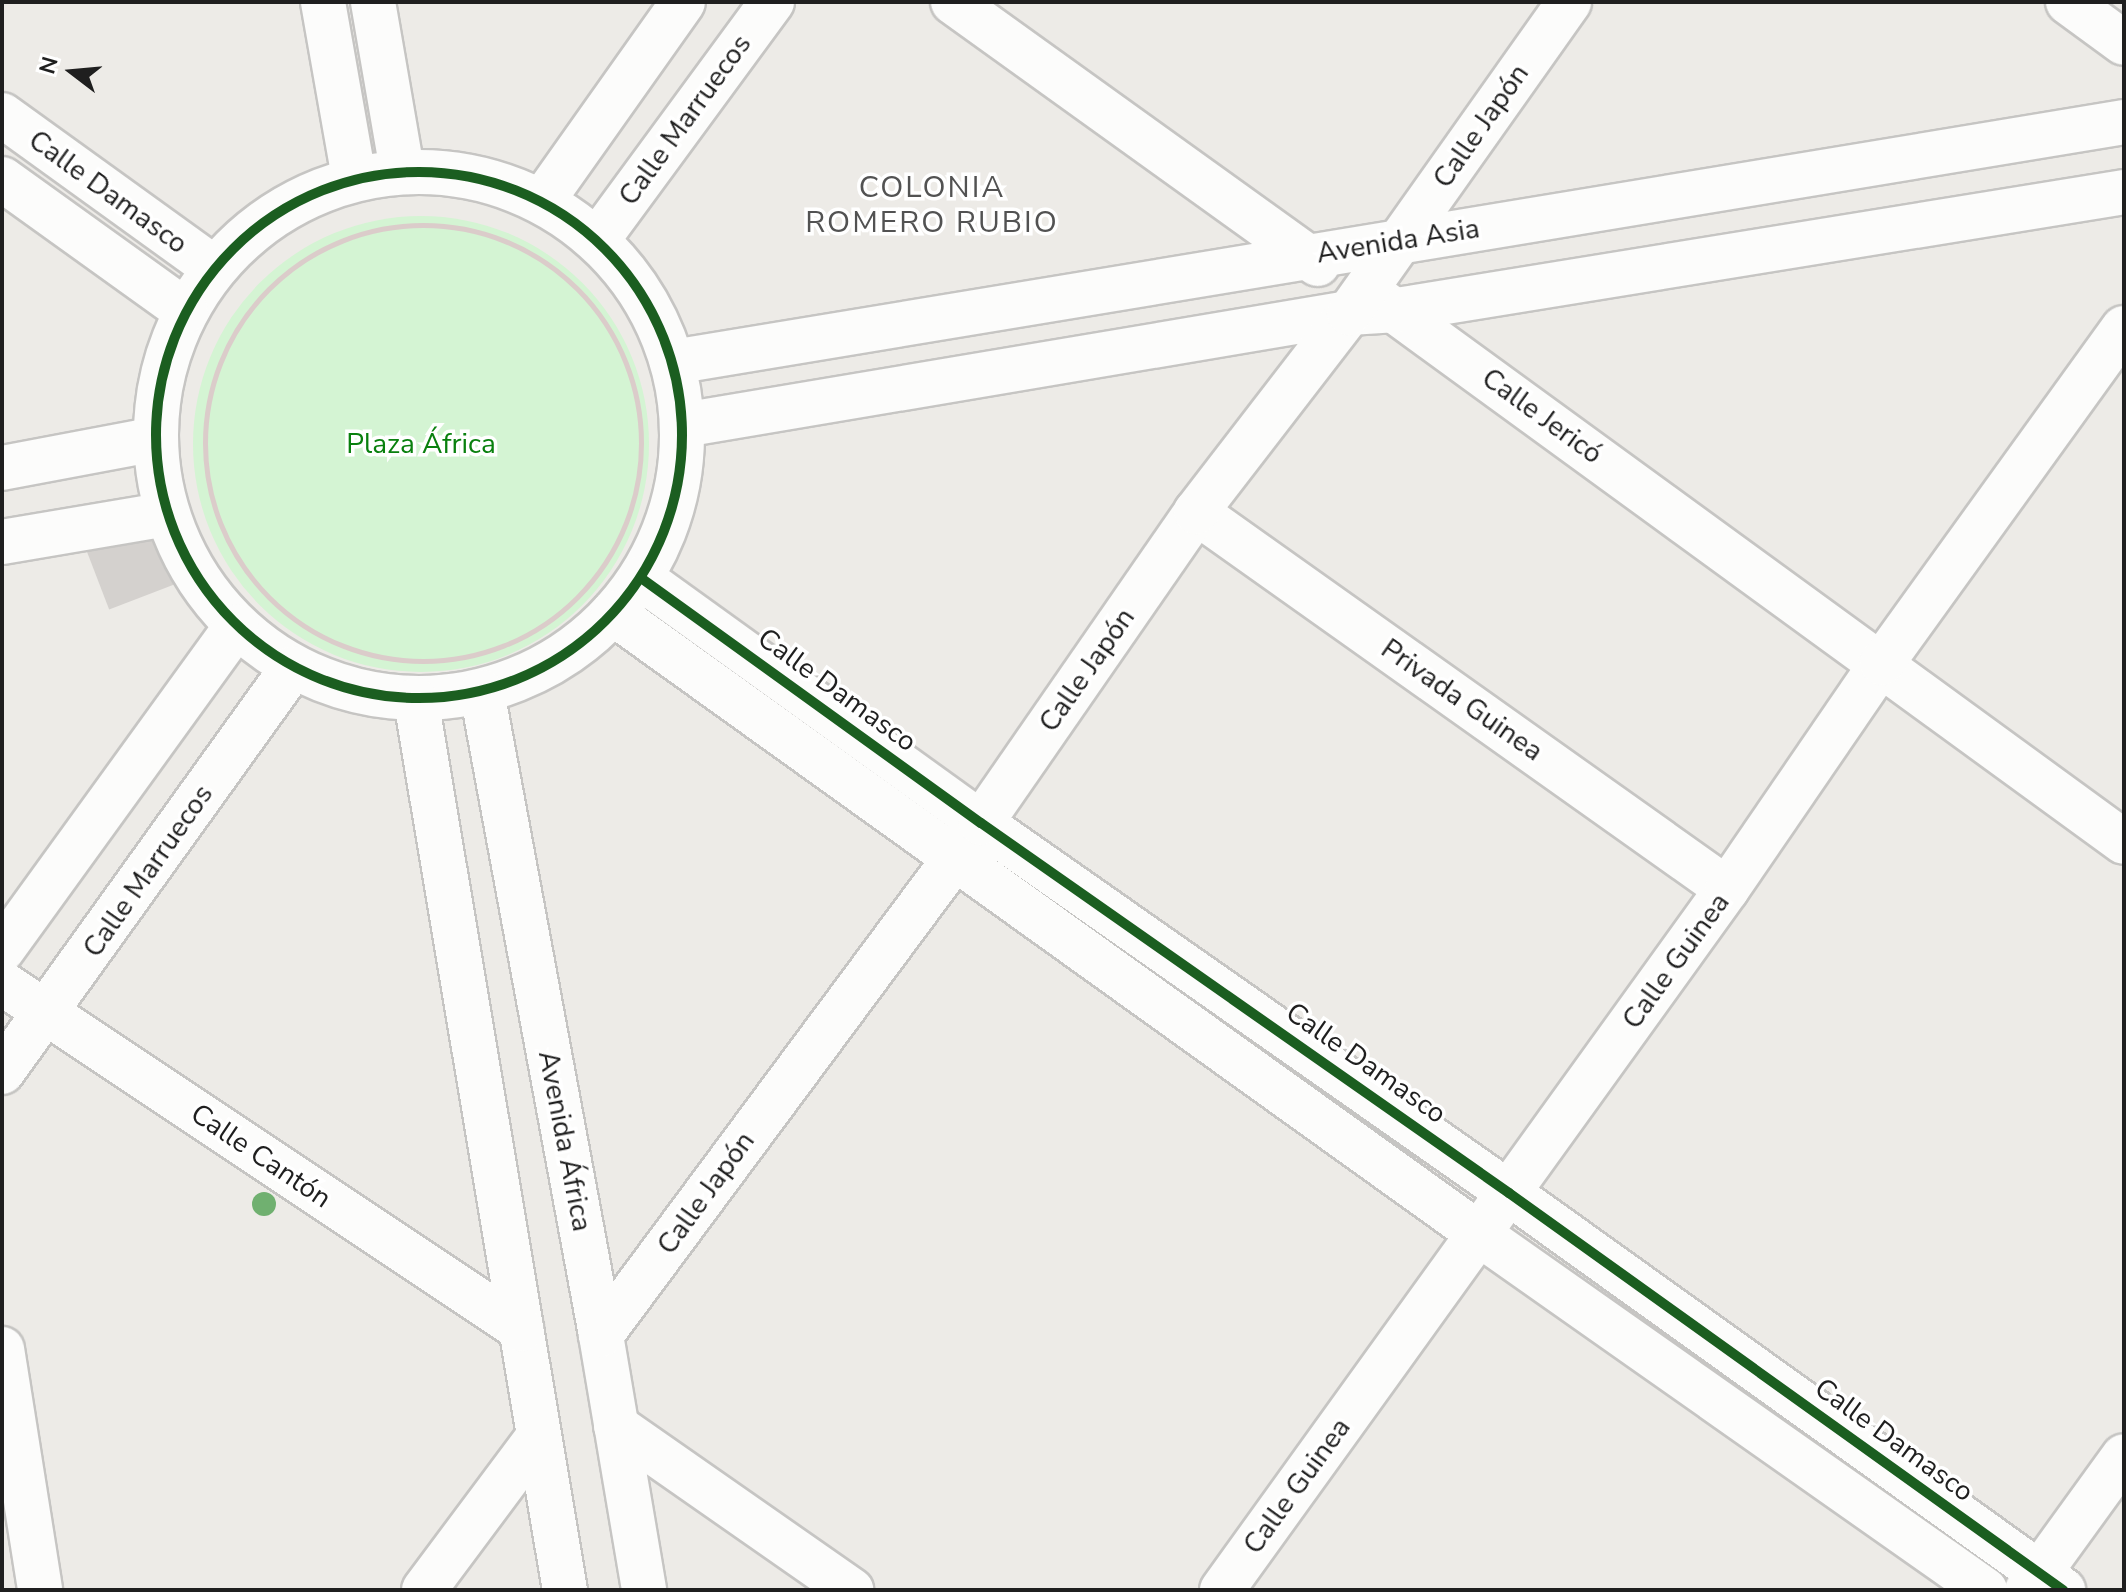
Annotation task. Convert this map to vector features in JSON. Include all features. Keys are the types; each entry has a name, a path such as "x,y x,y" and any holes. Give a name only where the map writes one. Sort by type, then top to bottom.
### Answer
{"street":[{"path":"323,2 354,178"},
{"path":"373,2 402,170"},
{"path":"543,200 683,2"},
{"name":"Calle Marruecos","path":"598,239 772,2"},
{"name":"Calle Jericó","path":"953,2 1370,305 1882,663 2124,842"},
{"name":"Calle Japón","path":"601,1335 968,839 1196,512 1370,305 1400,241 1569,2"},
{"path":"2068,2 2124,43"},
{"name":"Calle Damasco","path":"2,115 214,268"},
{"name":"Avenida Asia","path":"673,362 1305,255 2124,122"},
{"path":"402,170 474,175 543,200 598,239 644,295 673,362 683,425 679,478 665,530 641,578 613,613 575,648 531,675 482,692 416,700 373,696 332,685 292,668 236,627 195,574 167,514 155,439 163,373 186,311 214,268 277,212 354,178 402,170"},
{"name":"Calle Damasco","path":"2,179 186,311"},
{"path":"683,425 1370,305 2124,192"},
{"name":"Calle Guinea","path":"1222,1590 1727,889 1882,663 2124,328"},
{"path":"2,468 155,439"},
{"name":"Privada Guinea","path":"1196,512 1727,889"},
{"path":"2,542 167,514"},
{"name":"Calle Damasco","path":"641,578 968,839 1479,1234 1985,1590"},
{"name":"Calle Damasco","path":"613,613 968,839 1509,1193 2043,1585"},
{"path":"2,950 236,627"},
{"name":"Calle Marruecos","path":"2,1072 292,668"},
{"name":"Avenida África","path":"482,692 601,1335 644,1590"},
{"path":"416,700 565,1590"},
{"name":"Calle Cantón","path":"2,983 521,1329"},
{"path":"2,1349 40,1590"},
{"path":"616,1426 851,1590"},
{"path":"424,1590 538,1437"},
{"path":"2043,1585 2124,1456"}],"path":[{"path":"411,225 455,226 520,247 575,286 598,312 629,373 638,406 638,475 617,541 584,588 550,619 521,638 455,659 387,659 354,651 292,619 266,596 245,569 227,540 206,473 208,404 217,372 236,331 270,287 296,265 356,234 411,225"}],"green space":[{"name":"Plaza África","path":"421,216 466,220 508,233 548,254 583,282 611,317 632,357 645,399 649,444 645,489 632,531 611,571 583,606 548,634 508,655 466,668 421,672 376,668 334,655 294,634 259,606 231,571 210,531 197,489 193,444 197,399 210,357 231,317 259,282 294,254 334,233 376,220"}],"building":[{"path":"151,526 174,585 109,610 87,551"}],"cycle path":[{"path":"419,172 470,177 520,192 565,216 605,249 638,289 662,334 677,384 682,435 677,486 662,536 638,581 605,621 565,654 520,678 470,693 419,698 368,693 318,678 273,654 233,621 200,581 176,536 161,486 156,435 161,384 176,334 200,289 233,249 273,216 318,192 368,177 419,172"},
{"path":"641,578 981,823 1509,1193 2063,1590"}],"district":[{"name":"COLONIA ROMERO RUBIO","path":"932,205"}]}
